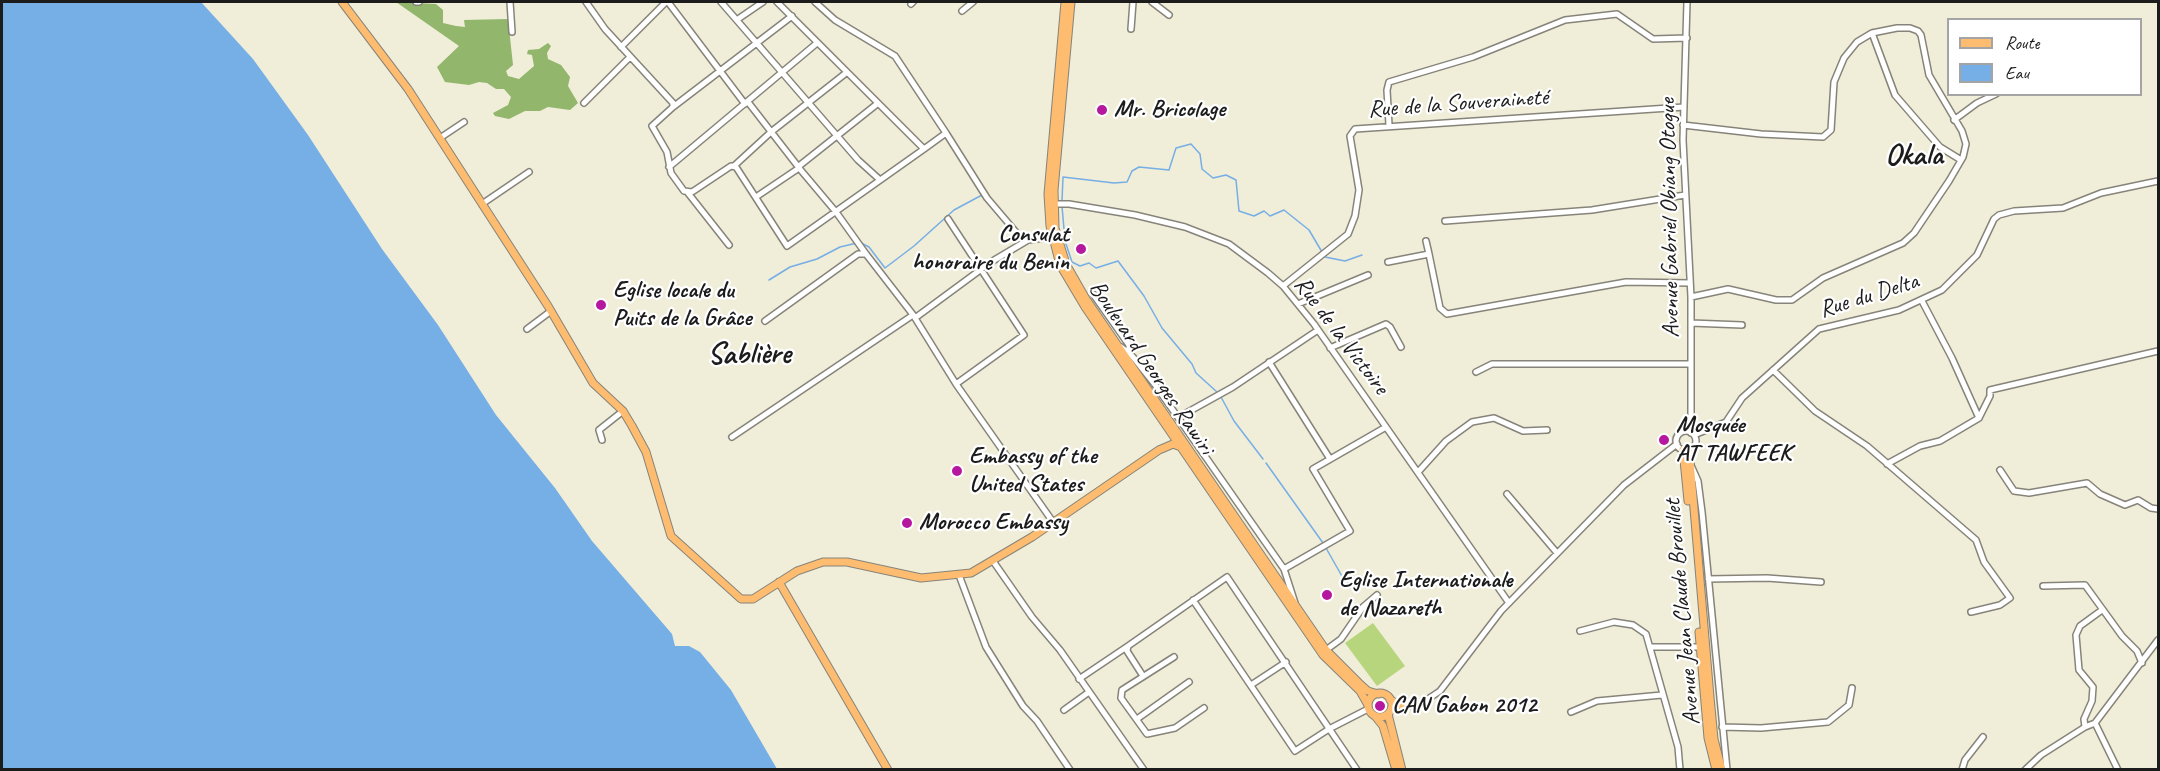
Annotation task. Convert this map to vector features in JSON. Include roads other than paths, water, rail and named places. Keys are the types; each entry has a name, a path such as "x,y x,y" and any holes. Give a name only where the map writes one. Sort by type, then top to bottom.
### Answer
{"main road":[{"path":"342,2 399,76 440,138 551,311 593,383 623,411 644,448 668,531 675,542 745,601 753,599 803,568 830,561 914,577 959,575 975,571 1166,446 1174,444 1181,447"},
{"name":"Boulevard Georges Rawiri","path":"1065,2 1049,178 1052,237 1060,265 1073,289 1323,655 1360,692 1368,707"},
{"name":"Boulevard Georges Rawiri","path":"1071,2 1056,232 1066,264 1082,294 1326,650 1359,683 1378,694"},
{"path":"1166,446 1171,439 1170,431"},
{"name":"Avenue Jean Claude Brouillet","path":"1683,448 1689,462 1711,706 1722,770"},
{"name":"Avenue Jean Claude Brouillet","path":"1683,448 1708,738 1716,770"},
{"path":"779,582 888,770"},
{"path":"1396,770 1383,726 1368,707 1371,698 1378,694 1401,705 1419,705"},
{"path":"1390,699 1389,713 1402,770"},
{"path":"1375,716 1419,705"}],"street":[{"path":"510,2 512,32"},
{"path":"585,2 630,57 673,103 673,107"},
{"path":"621,46 667,2 721,72 772,131 836,212 914,316 956,384 1053,522"},
{"path":"721,2 784,71 858,160 879,179"},
{"path":"738,19 763,2"},
{"path":"777,2 924,149"},
{"path":"815,2 835,20 895,56 995,209 1016,234 1028,240"},
{"path":"962,11 973,2"},
{"path":"1131,29 1133,2"},
{"path":"1152,2 1169,15"},
{"name":"Avenue Gabriel Obiang Otogue","path":"1683,448 1695,445 1683,125 1687,2"},
{"path":"1389,126 1387,90 1389,82 1473,57 1565,20 1617,14 1653,39 1687,38"},
{"path":"729,245 669,167 667,152 652,126 653,122 792,16"},
{"path":"1683,125 1761,134 1823,137 1831,130 1834,82 1840,65 1857,42 1872,33 1897,28 1918,31 1929,75 1962,130 1966,144 1961,160 1909,238 1823,279 1792,300 1776,300 1728,289 1691,297"},
{"path":"1872,33 1895,95 1935,142 1961,160"},
{"path":"669,167 817,42"},
{"path":"584,103 630,57"},
{"path":"688,193 734,166 772,131 846,73"},
{"path":"1954,120 1977,103 1992,96"},
{"path":"756,197 795,168 800,168 877,104"},
{"name":"Rue de la Souveraineté","path":"1283,286 1348,234 1355,216 1359,190 1351,144 1352,131 1363,127 1684,107"},
{"path":"440,138 464,122"},
{"path":"734,166 787,246 946,133"},
{"path":"482,204 529,172"},
{"name":"Rue du Delta","path":"1683,448 1679,435 1685,431 1693,434 1726,422 1742,398 1819,329 1899,310 1942,290 1979,251 1994,219 2005,212 2062,208 2101,193 2158,181"},
{"path":"1445,221 1592,210 1685,195"},
{"name":"Rue de la Victoire","path":"1059,203 1147,217 1210,236 1234,247 1283,286 1318,330 1419,471 1509,603"},
{"path":"948,219 1024,335 956,384"},
{"path":"732,437 981,269 1028,240 1052,237"},
{"path":"1426,241 1440,308 1447,314 1626,282 1690,283"},
{"path":"765,321 858,254 866,254"},
{"path":"1388,262 1430,254"},
{"path":"1298,304 1368,275"},
{"path":"1093,294 1129,345 1129,352"},
{"path":"1922,301 1952,358 1979,418"},
{"path":"527,328 551,311"},
{"path":"1691,323 1742,325"},
{"path":"1330,348 1383,324 1390,327 1401,347"},
{"path":"1179,417 1318,330"},
{"path":"1119,347 1129,352 1179,417 1284,569 1296,607"},
{"path":"1887,464 1920,446 1940,441 1979,418 1990,396 1990,390 2158,351"},
{"path":"1269,362 1330,459"},
{"path":"1476,372 1492,364 1691,363"},
{"path":"1773,370 1815,411 1851,434 1950,515 1976,540 1984,562 2010,598 2000,605 1971,612"},
{"path":"602,440 598,430 623,411"},
{"path":"1419,471 1446,441 1472,422 1494,418 1523,431 1547,430"},
{"path":"1284,569 1350,531 1313,472 1330,459 1386,427"},
{"path":"1419,705 1440,692 1509,603 1630,480 1683,448"},
{"path":"1689,462 1694,467 1700,489 1727,770"},
{"path":"2000,470 2014,491 2029,493 2087,483 2100,494 2125,505 2138,500 2151,508 2158,509"},
{"path":"1507,494 1557,553"},
{"path":"993,561 1144,770"},
{"path":"959,575 986,647 1023,706 1037,721 1070,770"},
{"path":"1079,679 1227,577 1358,770"},
{"path":"1708,579 1767,578 1821,582"},
{"path":"2043,586 2085,585 2137,651 2142,663"},
{"path":"1326,650 1341,639 1363,607 1377,595"},
{"path":"1192,600 1295,751 1368,707"},
{"path":"2085,727 2084,719 2092,701 2093,687 2079,670 2076,635 2080,626 2103,610"},
{"path":"1580,631 1614,622 1624,623 1643,631 1651,647 1662,695 1678,747 1680,770"},
{"path":"2025,770 2041,755 2095,723 2158,640"},
{"path":"1128,646 1127,651 1143,676"},
{"path":"1651,647 1700,647"},
{"path":"1174,657 1122,690 1120,695 1146,733 1157,733 1175,728 1204,708"},
{"path":"1251,685 1286,662"},
{"path":"1137,719 1189,682"},
{"path":"1722,727 1761,728 1828,722 1849,705 1852,688"},
{"path":"1064,710 1089,692"},
{"path":"1571,712 1597,701 1662,695"},
{"path":"2095,723 2118,770"},
{"path":"1962,770 1965,760 1983,737"}],"water":[{"path":"2,2 201,2 253,59 308,135 382,249 438,325 496,415 555,488 592,541 672,634 675,646 689,646 700,652 731,690 777,769 2,769"}],"waterway":[{"path":"1062,201 1063,177 1114,183 1127,182 1132,171 1139,167 1169,170 1176,148 1191,144 1200,154 1202,169 1213,178 1226,175 1236,180 1239,211 1254,216 1264,211 1270,216 1284,210 1309,230 1322,252"},
{"path":"861,243 869,247 885,268 914,246 954,210 982,195"},
{"path":"1062,206 1065,241 1072,262 1080,266 1089,263 1096,268 1118,261 1144,296 1162,328 1192,364 1196,373 1217,392"},
{"path":"769,280 790,267 817,259 840,247 857,243"},
{"path":"1325,257 1345,261 1362,255"},
{"path":"1221,397 1234,421 1263,459"},
{"path":"1266,463 1323,543"},
{"path":"1326,548 1343,578 1354,588"}],"place":[{"name":"Mr. Bricolage","path":"1102,110"},
{"name":"Consulat honoraire du Benin","path":"1081,249"},
{"name":"Eglise locale du Puits de la Grâce","path":"601,305"},
{"name":"Mosquée AT TAWFEEK","path":"1664,440"},
{"name":"Embassy of the United States","path":"957,471"},
{"name":"Morocco Embassy","path":"907,523"},
{"name":"Eglise Internationale de Nazareth","path":"1327,595"},
{"name":"CAN Gabon 2012","path":"1380,706"}],"district":[{"name":"Okala","path":"1914,156"},
{"name":"Sablière","path":"749,355"}]}
